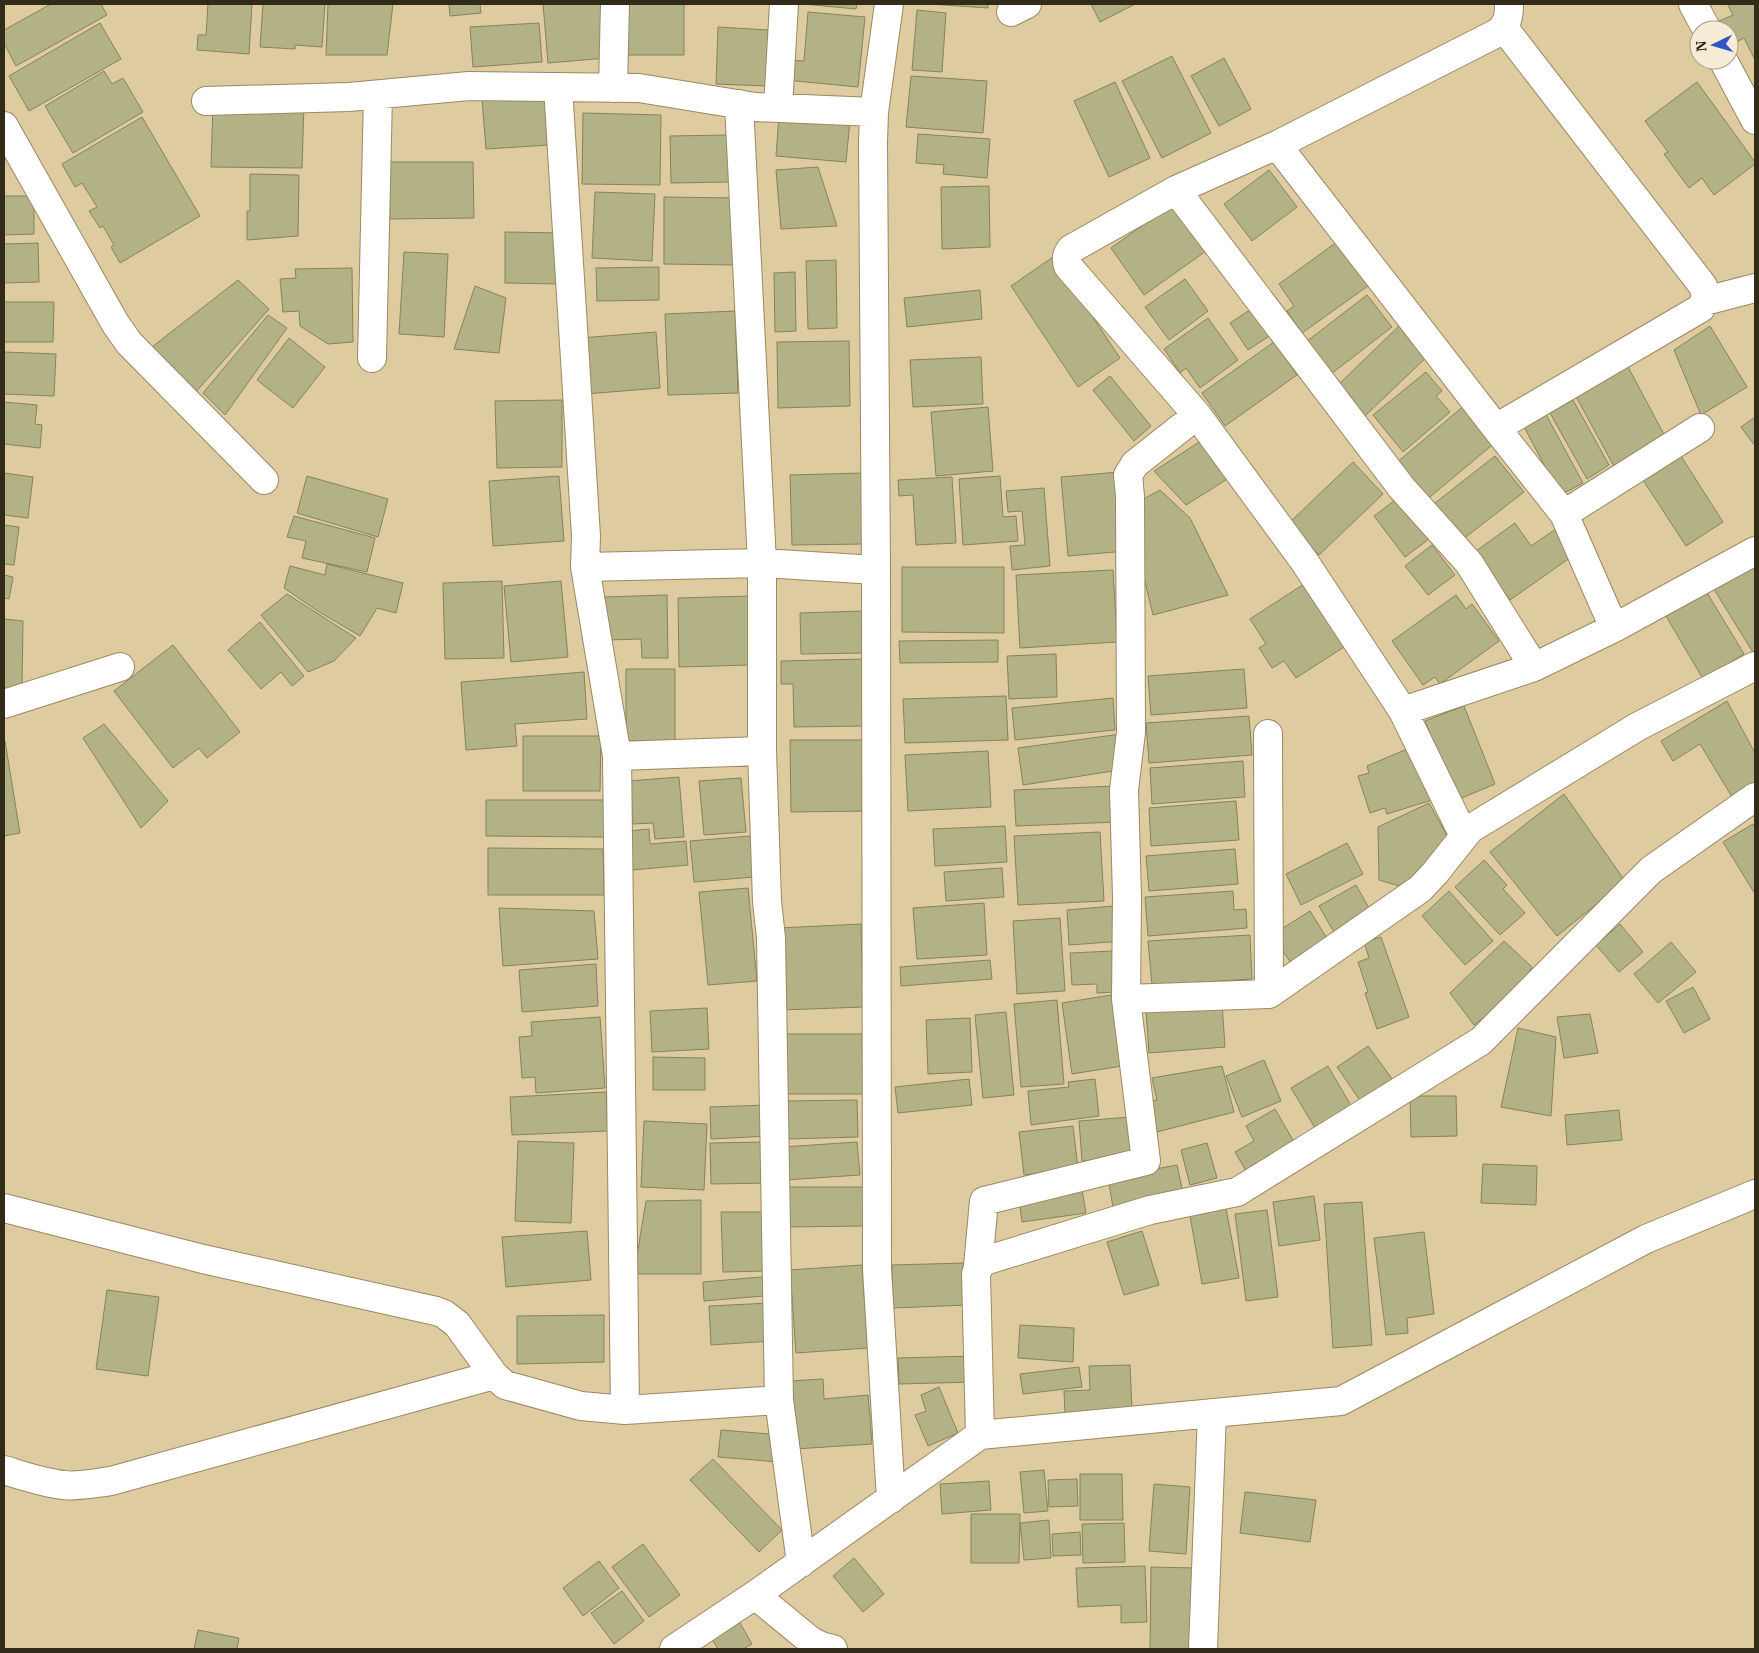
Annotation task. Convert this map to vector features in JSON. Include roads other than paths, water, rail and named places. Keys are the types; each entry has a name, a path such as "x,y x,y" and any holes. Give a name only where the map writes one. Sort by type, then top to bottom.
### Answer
{"street":[{"path":"613,88 615,4"},
{"path":"778,107 784,4"},
{"path":"889,4 874,112 877,1268 890,1499"},
{"path":"1693,4 1702,20"},
{"path":"1464,836 1403,711 1304,561 1197,415 1068,266 1067,253 1176,190 1277,145 1507,16 1703,286 1706,294 1705,302 1701,308 1496,428"},
{"path":"1728,70 1755,120"},
{"path":"206,101 349,97 469,86 558,87 648,89 755,106 874,112"},
{"path":"558,87 586,536 585,567 617,756 625,1410"},
{"path":"372,358 378,95"},
{"path":"739,104 762,563 762,751 767,901 771,938 779,1400 801,1563"},
{"path":"4,126 129,343 264,480"},
{"path":"1277,145 1564,514 1614,628"},
{"path":"1176,190 1401,486 1469,563 1534,667"},
{"path":"1705,302 1755,288"},
{"path":"980,1435 976,1274 984,1200 1146,1161 1126,999 1127,897 1124,790 1131,732 1130,496 1128,474 1134,464 1197,415"},
{"path":"1564,514 1700,428"},
{"path":"1403,711 1534,667 1614,628 1755,551"},
{"path":"585,567 762,563 876,570"},
{"path":"1126,999 1269,994 1420,889 1435,874 1470,829 1637,727 1755,666"},
{"path":"4,704 120,667"},
{"path":"1268,734 1269,994"},
{"path":"617,756 762,751"},
{"path":"978,1266 981,1262 987,1260 1150,1210 1237,1192 1481,1041 1651,870 1755,797"},
{"path":"674,1649 756,1596 980,1435 1341,1401 1646,1239 1755,1194"},
{"path":"4,1208 203,1259 436,1311 444,1314 457,1324 494,1375 505,1385 581,1406 625,1410 779,1400"},
{"path":"4,1470 65,1485 89,1485 110,1481 494,1375"},
{"path":"1203,1649 1212,1413"},
{"path":"756,1596 811,1641 833,1649"}]}
